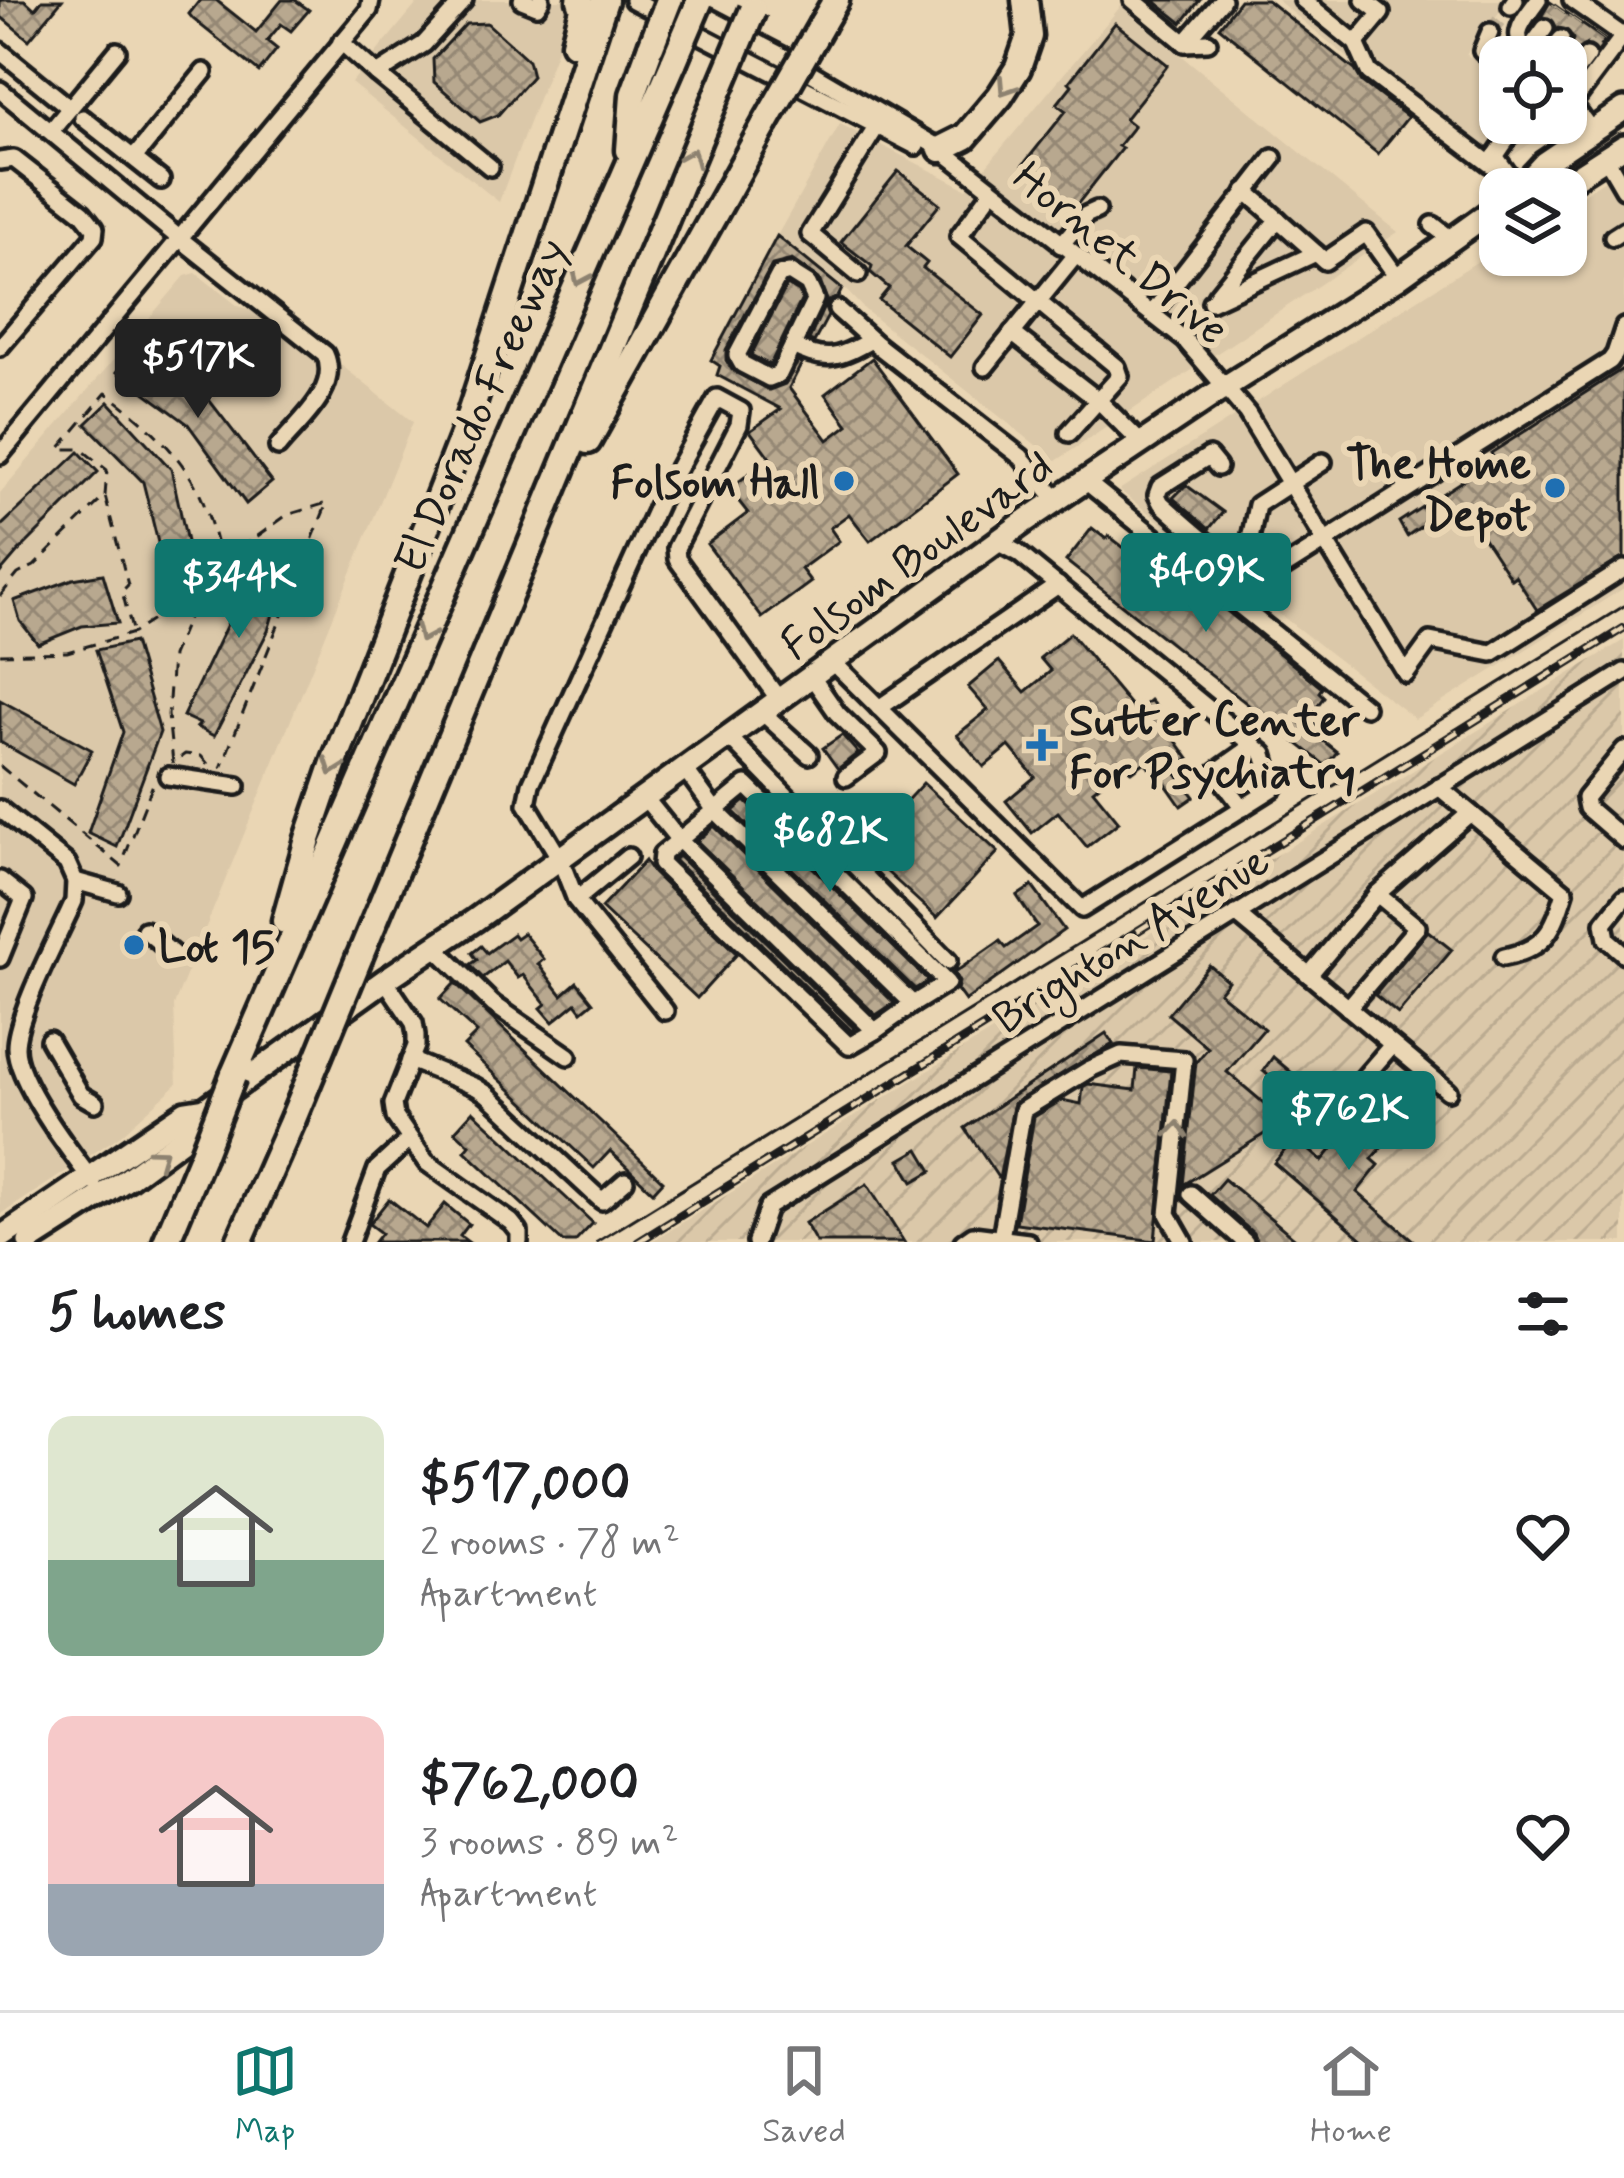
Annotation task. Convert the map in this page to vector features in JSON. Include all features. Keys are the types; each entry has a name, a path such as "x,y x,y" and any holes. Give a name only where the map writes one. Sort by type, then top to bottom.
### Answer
{"highway":[{"path":"574,93 571,53 583,9 580,0"},
{"path":"260,1010 315,819 464,433 605,0"},
{"path":"627,170 633,95 673,0 653,0"},
{"name":"El Dorado Freeway","path":"166,1242 260,1010 700,0"},
{"path":"940,149 965,137 1018,68 1029,37 1025,0"},
{"path":"239,1242 755,5"},
{"path":"534,537 832,7"}],"main road":[{"path":"1539,168 1624,109"},
{"path":"1587,170 1615,152"},
{"name":"Folsom Boulevard","path":"0,1238 197,1128 206,1109 1084,480 1479,221"},
{"name":"Folsom Boulevard","path":"29,1242 95,1185"}],"street":[{"path":"0,455 370,5 390,0"},
{"path":"376,74 424,44 464,0"},
{"path":"522,0 537,6 541,0"},
{"name":"Hornet Drive","path":"633,0 972,175"},
{"name":"Hornet Drive","path":"673,0 784,57 940,149 1193,347 1247,413 1406,674 1430,640 1492,653 1624,569"},
{"path":"1133,0 1185,43 1208,42"},
{"path":"1303,0 1356,43 1369,72 1490,164 1503,144"},
{"path":"1356,43 1381,13 1364,0"},
{"path":"1517,36 1538,0"},
{"path":"1185,43 1217,2"},
{"path":"1571,7 1605,32 1623,36 1587,79"},
{"path":"1540,36 1545,28"},
{"path":"1487,36 1490,32"},
{"path":"341,42 490,167"},
{"path":"0,51 161,180"},
{"path":"51,130 77,113 117,51"},
{"path":"134,158 203,72"},
{"path":"0,90 326,354 331,372 325,390 278,448"},
{"path":"1587,123 1592,130"},
{"path":"858,274 810,234 877,126"},
{"path":"1615,152 1624,189"},
{"path":"1495,156 1504,168"},
{"path":"1153,312 1273,158"},
{"path":"0,160 14,159 83,213 95,228 94,237 0,347"},
{"path":"992,191 958,236 1118,367 1120,376 1069,433"},
{"path":"1246,191 1325,261 1366,233 1398,278"},
{"path":"985,367 1038,302 1086,215 1097,210"},
{"path":"1278,219 1211,302 1316,253"},
{"path":"1433,225 1452,241"},
{"path":"789,272 808,284 815,299 793,346 778,374 770,378 742,364 737,355 779,274 789,272"},
{"path":"837,309 1021,457 1057,500"},
{"path":"1275,573 1610,361 1624,327"},
{"path":"1012,333 1099,401 1141,443"},
{"path":"793,346 807,354 840,358 871,340"},
{"path":"665,1011 576,900 560,859 527,805 531,784 659,502 717,398 741,411 739,425 676,548 677,559 771,707 809,755"},
{"path":"1218,466 1208,456 1160,487 1157,495 1169,511 1227,557 1248,549 1257,505 1323,462"},
{"path":"1084,480 1365,707"},
{"path":"833,662 1082,909 1274,788 1264,754 1018,553 997,542"},
{"path":"879,708 1058,585"},
{"name":"Brighton Avenue","path":"756,1242 768,1207 1623,675"},
{"path":"812,677 837,712 878,753 846,777"},
{"path":"729,737 948,961"},
{"path":"1243,808 1216,772 1253,745"},
{"path":"1624,751 1585,798 1586,808 1624,840"},
{"path":"685,770 714,809 913,1004"},
{"path":"162,777 237,786"},
{"path":"746,785 947,983 850,1046 662,864 662,854 678,839 746,785"},
{"path":"1439,787 1564,892 1555,924 1530,952 1504,957"},
{"path":"645,798 678,839 874,1031"},
{"path":"831,841 868,806"},
{"path":"0,809 67,863 75,881 74,901 8,1046 95,1185"},
{"path":"1309,975 1377,894 1470,813"},
{"path":"576,900 628,857"},
{"path":"0,880 24,899 0,958"},
{"path":"75,881 118,893"},
{"path":"1348,1008 1417,927 1377,894"},
{"path":"1624,898 1604,923 1607,939 1624,954"},
{"path":"1236,914 1448,1091"},
{"path":"145,930 173,953"},
{"path":"435,946 493,1004 568,1056"},
{"path":"385,980 414,1023 416,1046 393,1104 395,1118 426,1162 511,1222 519,1232 519,1242"},
{"path":"49,1040 81,1095 94,1103"},
{"path":"1327,1120 1392,1045"},
{"path":"1001,1238 1023,1110 1121,1055 1184,1060 1168,1214 1184,1242"},
{"path":"410,1060 487,1094 602,1201 625,1181"},
{"path":"350,1242 377,1169 410,1139"},
{"path":"1191,1194 1245,1242"},
{"path":"963,1242 973,1234 1028,1242"}],"path":[{"path":"133,633 122,591 128,585 105,496 107,470 80,449 59,449 106,393 143,420 193,480 223,567"},
{"path":"0,596 105,496"},
{"path":"0,654 67,652 133,633 200,590 241,548 286,514 327,503 220,773 210,770 201,756 184,754 173,763 168,716 172,656 200,590"},
{"path":"0,766 122,866 162,777"}],"shaded area":[{"path":"420,0 568,0 566,25 499,202 351,83"},
{"path":"1277,0 1509,0 1466,54 1479,64 1479,144 1530,144 1495,168 1484,168"},
{"path":"1121,6 1398,232 1056,461 865,310 778,234 840,124 967,189"},
{"path":"1624,168 1624,588 1415,719 1119,490 1479,260 1479,276 1587,276 1587,192"},
{"path":"196,273 238,306 261,313 319,359 341,365 413,422 174,1005 177,1084 121,1135 0,1215 0,493 185,276"},
{"path":"1624,640 1624,1242 651,1242"}],"building":[{"path":"0,0 25,0 35,9 42,0 62,0 29,40 0,16"},
{"path":"200,0 216,0 256,32 282,0 295,0 309,10 291,31 281,24 267,41 277,49 259,72 193,19 189,14"},
{"path":"1153,0 1200,0 1182,23"},
{"path":"1240,0 1267,0 1408,117 1378,154 1219,27"},
{"path":"1550,2 1605,40 1597,50 1587,44 1587,36 1572,36 1569,30 1557,28 1551,18 1541,17"},
{"path":"487,23 528,60 532,76 498,115 480,122 434,82 433,59 466,24"},
{"path":"1115,23 1168,65 1125,119 1134,126 1118,146 1122,148 1076,206 1023,165 1066,111 1057,104 1072,85 1069,82"},
{"path":"898,171 940,204 906,246 927,263 923,268 983,315 950,357 879,300 889,288 870,272 872,266 841,242"},
{"name":"Folsom Hall","path":"777,236 842,289 827,302 828,316 814,342 809,340 827,300 819,279 792,260 772,265 726,350 732,370 769,390 785,384 798,362 802,363 789,388 828,440 848,425 825,394 872,358 958,474 870,541 849,514 830,528 839,541 801,569 811,582 762,618 707,544 748,513 729,489 770,458 750,431 781,409 717,375 720,366 711,360"},
{"path":"787,285 802,299 770,365 751,355"},
{"path":"138,346 210,401 272,482 246,504 188,424 117,372"},
{"name":"The Home Depot","path":"1624,368 1624,557 1537,610 1472,520 1464,525 1451,506 1407,536 1399,522 1494,460 1491,453"},
{"path":"109,402 171,469 191,560 164,567 143,482 86,424"},
{"path":"79,452 98,472 0,573 0,527"},
{"path":"1186,485 1223,512 1209,529 1173,498"},
{"path":"1092,528 1133,555 1143,543 1322,688 1319,692 1324,697 1307,719 1316,725 1311,731 1337,752 1326,766 1066,561"},
{"path":"259,546 290,557 268,631 214,736 183,716"},
{"path":"103,574 118,623 82,626 38,644 20,621 14,601 73,579"},
{"path":"1070,633 1136,712 1150,700 1162,714 1159,717 1189,759 1174,770 1194,797 1181,806 1145,762 1132,772 1125,764 1093,790 1119,822 1087,847 1058,812 1032,833 1006,801 1035,777 1009,746 984,767 957,735 988,710 968,687 999,661 1025,692 1051,671 1040,658"},
{"path":"134,642 160,732 117,847 88,833 123,732 96,650"},
{"path":"0,700 92,750 74,784 0,742"},
{"path":"842,735 858,753 838,769 823,748"},
{"path":"923,783 998,852 937,918 862,849"},
{"path":"745,801 928,981 915,989 733,811"},
{"path":"713,827 894,1003 876,1015 697,841"},
{"path":"678,856 854,1028 852,1031 674,860"},
{"path":"645,861 737,954 697,998 601,908"},
{"path":"1032,886 1064,930 965,1001 954,973 1000,941 1006,948 1037,926 1017,896"},
{"path":"1428,931 1452,950 1398,1014 1375,995"},
{"path":"523,933 544,959 538,964 562,995 577,982 593,1002 582,1011 576,1003 553,1022 541,1008 546,1004 505,961 483,978 470,965 477,960 472,953 481,946 487,953 513,934 516,938"},
{"path":"1209,965 1228,981 1219,992 1264,1029 1227,1072 1285,1121 1183,1185 1196,1062 1208,1048 1168,1014"},
{"path":"455,983 663,1181 653,1192 610,1151 594,1168 464,1046 477,1033 440,999"},
{"path":"1106,1033 1113,1044 1014,1103 999,1179 965,1128"},
{"path":"1273,1057 1298,1078 1287,1091 1263,1071"},
{"path":"1137,1068 1171,1071 1155,1241 1016,1223 1034,1117 1062,1100 1081,1104 1083,1087 1088,1084 1135,1090"},
{"path":"1382,1089 1402,1106 1381,1132 1389,1139 1372,1159 1379,1165 1357,1192 1415,1242 1366,1242 1274,1163 1295,1138 1322,1161"},
{"path":"473,1111 593,1223 575,1242 563,1242 465,1151 470,1145 455,1131"},
{"path":"919,1149 932,1171 913,1182 900,1160"},
{"path":"1224,1179 1299,1242 1257,1242 1210,1195"},
{"path":"867,1184 904,1242 816,1242 805,1223"},
{"path":"389,1199 426,1228 445,1204 469,1224 460,1236 468,1242 374,1242 381,1233 369,1224"}],"tunnel":[{"path":"1490,32 1511,6"},
{"path":"1545,28 1559,8"},
{"path":"1563,36 1575,19"},
{"path":"1587,56 1601,37"}],"tram line":[{"path":"597,1242 1624,606"}],"railway":[{"path":"638,1242 1624,628"}],"place":[{"name":"Folsom Hall","path":"844,481"},
{"name":"The Home Depot","path":"1555,488"},
{"name":"Sutter Center For Psychiatry","path":"1042,745"},
{"name":"Lot 15","path":"134,945"}]}
